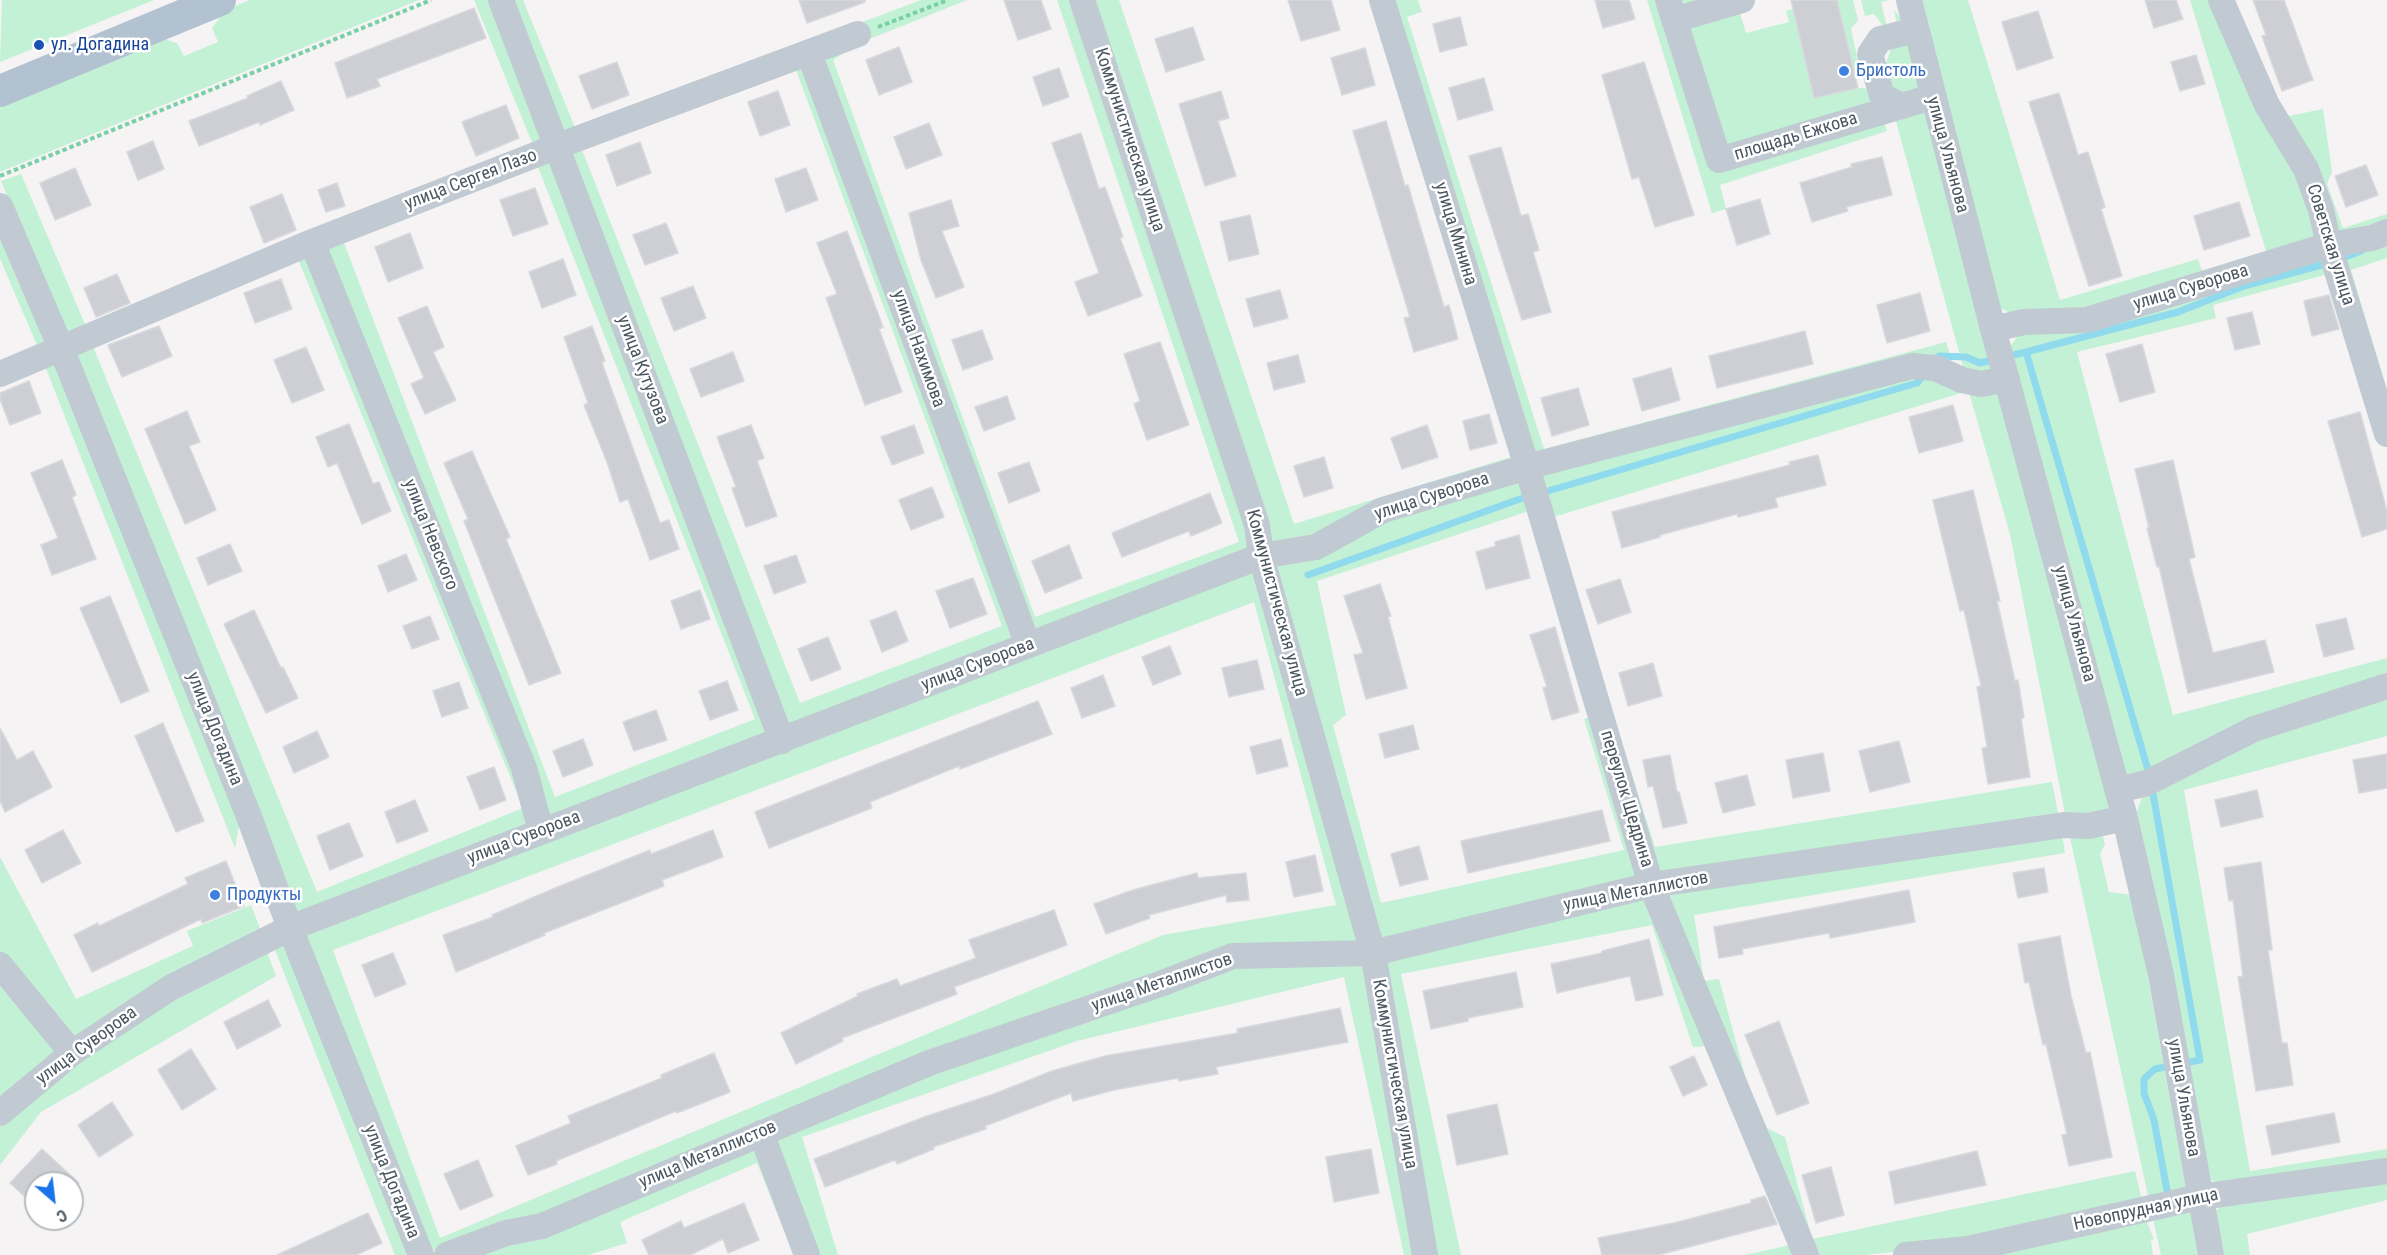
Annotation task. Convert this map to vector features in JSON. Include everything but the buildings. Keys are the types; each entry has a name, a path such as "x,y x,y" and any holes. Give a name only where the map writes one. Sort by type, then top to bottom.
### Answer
{"main road":[{"path":"0,91 220,0"}],"street":[{"name":"улица Кутузова","path":"501,0 782,741"},
{"name":"Коммунистическая улица","path":"1082,0 1257,525 1261,556 1373,953 1425,1255"},
{"name":"улица Минина","path":"1382,0 1527,467"},
{"path":"1671,10 1742,0"},
{"name":"улица Ульянова","path":"1909,0 1993,329 2125,818 2161,975 2211,1255"},
{"name":"Советская улица","path":"2221,0 2267,105 2306,169 2321,210 2329,245 2387,435"},
{"name":"площадь Ежкова","path":"1671,10 1719,160 1932,97"},
{"path":"1900,105 1882,96 1870,54 1880,39 1916,30"},
{"name":"улица Сергея Лазо","path":"0,374 312,242 558,146 858,34"},
{"name":"улица Нахимова","path":"809,53 1028,645"},
{"name":"улица Догадина","path":"0,206 61,348 421,1255"},
{"name":"улица Суворова","path":"1993,329 2024,322 2087,320 2329,245 2372,238 2387,232"},
{"name":"улица Невского","path":"312,242 524,768 541,831"},
{"name":"улица Суворова","path":"0,1113 72,1053 170,988 290,928 1261,556 1316,547 1383,510 1527,467 1912,366 1935,368 1962,380 1981,384 2007,380"},
{"name":"переулок Щедрина","path":"1527,467 1651,885 1806,1255"},
{"path":"2118,790 2146,783 2254,729 2387,686"},
{"name":"улица Металлистов","path":"447,1255 506,1233 542,1226 929,1063 1160,984 1233,956 1373,953 1651,885 2064,825 2088,826 2125,818"},
{"path":"0,965 72,1053"},
{"path":"761,1133 807,1255"},
{"name":"Новопрудная улица","path":"1906,1255 1968,1249 2200,1197 2387,1171"}],"path":[{"path":"0,176 431,0"},
{"path":"858,34 948,0"}],"green space":[{"path":"2,0 154,0 0,62"},
{"path":"250,0 419,0 0,172 0,103 159,38 177,43 184,56 218,42 212,28 225,10"},
{"path":"474,0 496,0 551,144 535,150"},
{"path":"508,0 523,0 576,130 921,0 967,0 862,42 833,60 1035,617 1239,542 1057,0 1074,0 1254,552 1029,638 814,56 562,139"},
{"path":"1088,0 1119,0 1294,524 1511,457 1520,464 1313,542 1266,549"},
{"path":"1387,0 1418,0 1422,12 1407,17 1544,449 1946,342 1955,371 1937,364 1532,461"},
{"path":"1647,0 1736,0 1746,33 1789,22 1786,11 1793,9 1814,98 1865,88 1878,101 1887,131 1720,185 1726,209 1712,213"},
{"path":"1837,0 1853,0 1858,20 1851,29 1860,71 1855,76"},
{"path":"1861,0 1889,0 1881,2 1887,27 1897,24 1894,10 1905,23 1887,31 1874,14 1865,16"},
{"path":"1920,0 1968,0 2060,300 2198,259 2202,271 2266,251 2190,0 2215,0 2302,172 2322,240 2085,315 2022,314 2008,312 1997,306"},
{"path":"1893,44 1910,44 1921,92 1899,98 1881,76"},
{"path":"807,59 1021,640 784,733 566,148","holes":["796,70 1002,626 800,703 582,150"]},
{"path":"2272,102 2289,116 2323,109 2332,172 2327,184 2343,228 2387,214 2387,227 2332,240"},
{"path":"1924,108 1995,373 1965,374 1894,114"},
{"path":"554,153 776,737 543,824 319,245","holes":["538,167 755,719 555,797 344,243"]},
{"path":"21,174 88,331 67,341 1,181"},
{"path":"0,226 51,347 40,352 0,259"},
{"path":"2387,237 2387,258 2351,270 2387,390 2387,423 2333,250"},
{"path":"309,249 521,771 533,828 305,917 294,912 71,349","holes":["298,259 523,808 317,892 92,344"]},
{"path":"2326,252 2332,273 2213,305 2216,318 2077,352 2173,715 2387,658 2387,681 2135,778 2125,773 2009,348 2020,333"},
{"path":"55,356 240,820 235,848 43,361"},
{"path":"1912,373 1932,374 1961,393 1550,518 1655,847 2052,782 2059,818 1653,879 1534,473"},
{"path":"1968,389 1999,392 2111,807 2090,817 2066,819 2010,534"},
{"path":"1520,476 1646,881 1389,942 1377,938 1265,562 1383,516","holes":["1529,511 1592,716 1584,719 1624,850 1381,903 1333,725 1346,715 1317,581"]},
{"path":"1258,565 1364,942 1232,949 539,1220 438,1252 428,1247 305,939 313,926","holes":["1254,602 1336,905 1163,935 440,1238 333,950"]},
{"path":"2387,695 2387,736 2184,790 2250,1171 2387,1149 2387,1165 2224,1186 2208,1179 2154,889 2137,811 2142,797 2185,771 2257,734"},
{"path":"2062,833 2065,853 1694,915 1704,981 1719,979 1747,1083 1765,1127 1785,1137 1812,1239 2135,1171 2148,1225 2154,1239 2151,1240 2153,1255 1954,1255 1971,1244 1864,1255 1811,1255 1656,890"},
{"path":"2069,833 2102,833 2105,844 2100,854 2109,892 2133,895 2198,1255 2161,1255"},
{"path":"0,857 76,999 193,946 187,931 251,905 263,936 73,1046 0,957"},
{"path":"1650,891 1709,1046 1693,1047 1652,925 1401,974 1461,1255 1432,1255 1381,966 1390,954"},
{"path":"273,945 288,946 408,1255 395,1255"},
{"path":"266,949 276,976 41,1112 0,1165 0,1124 77,1059 176,993"},
{"path":"1361,957 1419,1255 1404,1255 1344,977 1077,1041 802,1137 838,1255 811,1255 767,1138 1235,961"},
{"path":"0,973 65,1052 0,1106"},
{"path":"758,1143 794,1255 757,1163 620,1222 627,1243 588,1255 472,1255"},
{"path":"2387,1179 2387,1200 2247,1234 2250,1255 2222,1255 2214,1211 2229,1202"},
{"path":"1790,1245 1801,1255 1745,1255"}],"waterway":[{"path":"1934,362 1939,356 1966,357 1980,363 2026,352 2178,312 2244,286 2329,263 2361,251"},
{"path":"2026,352 2150,777"},
{"path":"1308,575 1517,500 1917,383 1925,373"},
{"path":"2152,788 2200,1060 2155,1069 2144,1079 2144,1093 2154,1120 2168,1196 2166,1199"}],"place":[{"name":"ул. Догадина","path":"39,45"},
{"name":"Бристоль","path":"1844,71"},
{"name":"Продукты","path":"215,895"}]}
